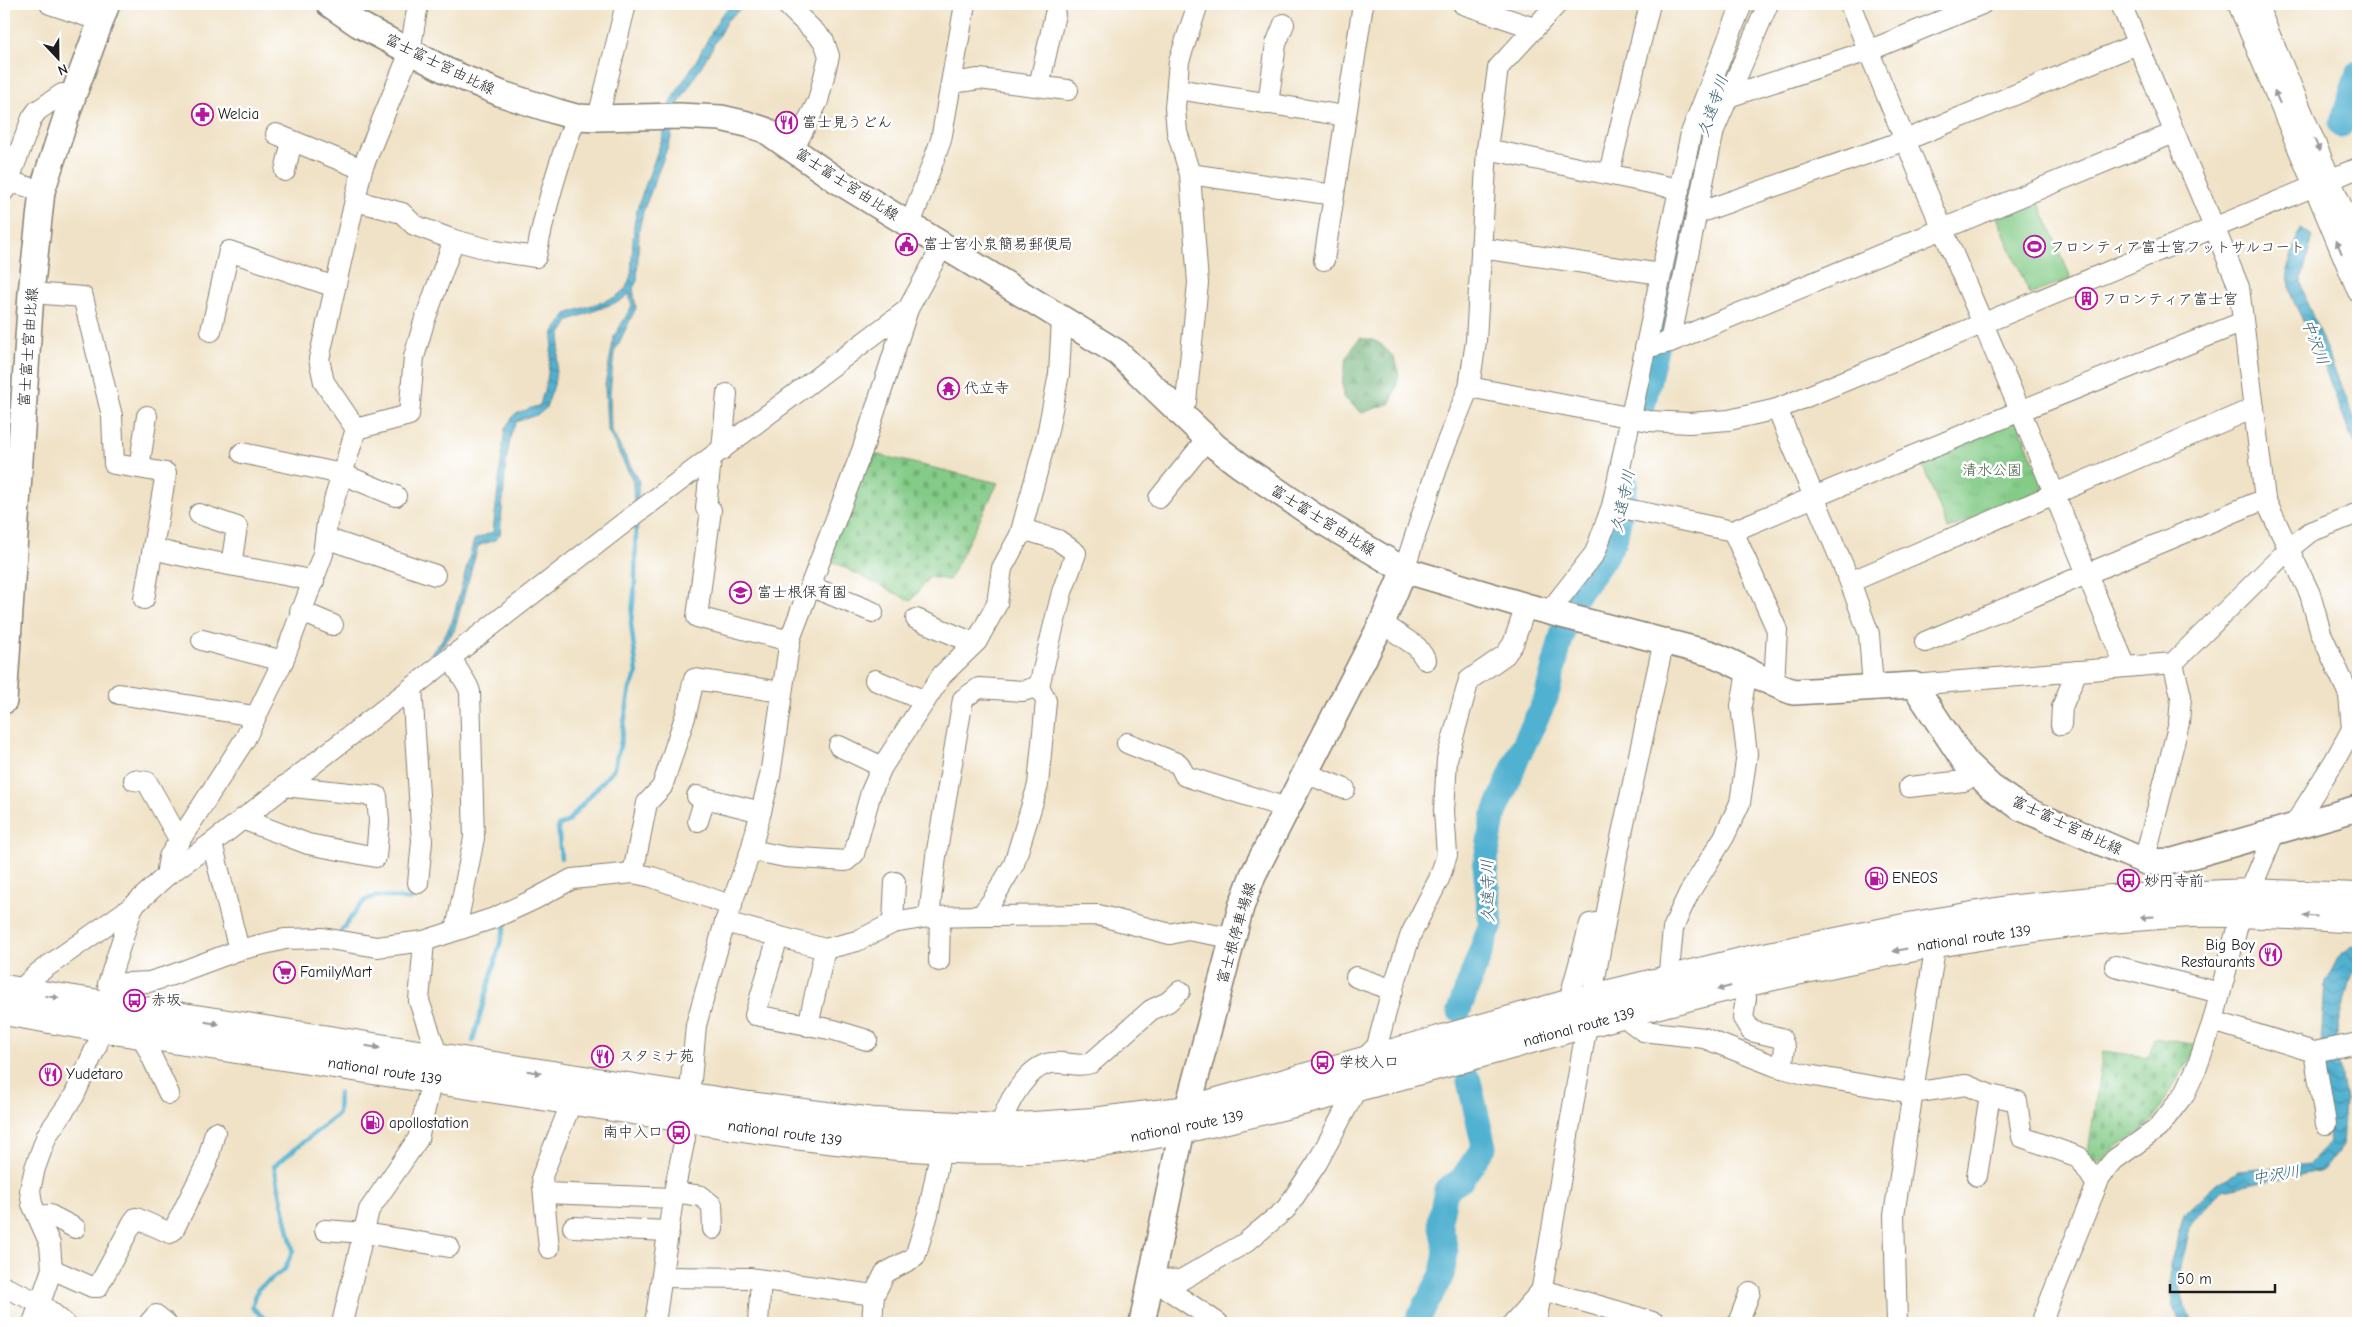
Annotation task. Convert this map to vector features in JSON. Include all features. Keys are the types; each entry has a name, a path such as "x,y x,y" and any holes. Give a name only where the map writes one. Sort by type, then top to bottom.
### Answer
{"highway":[{"name":"national route 139","path":"1358,1076 1568,1004 1755,959 1914,926 2008,910 2112,899 2245,903 2358,897"},
{"name":"national route 139","path":"8,997 435,1068 572,1101 795,1135 871,1144 941,1149 1013,1149 1095,1143 1358,1076 1581,1034 1622,1015 1764,978 1936,942 2118,919 2192,913 2245,903 2358,919"},
{"name":"national route 139","path":"8,997 142,1034 864,1121 937,1127 1001,1128 1093,1122 1186,1120"}],"main road":[{"name":"富士富士宮由比線","path":"329,4 358,24 410,52 447,71 502,94 587,117 672,116 720,118 765,130 835,179 1118,353 1207,439 1241,466 1320,520 1404,570 1553,613 1664,640 1727,659 1747,671 1794,692 1914,685 1946,736 1975,774 2021,808 2146,862 2173,861 2358,808"},
{"name":"富士富士宮由比線","path":"4,701 31,293 42,191 73,96 104,12"},
{"name":"富士根停車場線","path":"1142,1323 1186,1120 1241,907 1253,875 1382,622 1404,570"}],"street":[{"path":"50,4 104,12"},
{"path":"356,429 324,382 319,359 362,169 410,52 418,4"},
{"path":"356,201 402,213 414,225 454,240 495,251 536,258 545,208 560,157 587,117 626,4"},
{"path":"786,4 824,41 829,56 818,101 793,150"},
{"path":"910,225 941,140 965,4"},
{"path":"1179,412 1186,402 1198,284 1190,174 1178,132 1175,108 1179,61 1198,4"},
{"path":"1324,260 1363,4"},
{"path":"1463,4 1534,28"},
{"path":"1404,570 1440,459 1469,387 1476,341 1488,149 1498,68 1556,4"},
{"path":"1609,173 1650,4"},
{"path":"1152,1279 1181,1280 1245,1242 1286,1209 1317,1163 1358,1076 1378,1046 1411,934 1439,879 1447,855 1444,811 1447,759 1469,680 1505,655 1514,644 1553,613 1596,553 1619,507 1637,419 1698,213 1714,130 1716,99 1740,4"},
{"path":"1658,345 1661,274 1691,133 1716,99 1768,4"},
{"path":"1850,4 1942,230 1983,323 2086,575 2126,667"},
{"path":"1716,99 1868,51 1982,4"},
{"path":"2042,1323 2100,1177 2114,1160 2158,1128 2173,1112 2185,1094 2197,1068 2213,1022 2245,903 2285,828 2335,760 2352,729 2349,695 2321,632 2310,594 2265,499 2239,287 2120,4"},
{"path":"2238,4 2323,183 2358,245"},
{"path":"2257,4 2323,183 2358,292"},
{"path":"1039,86 1055,14"},
{"path":"1268,104 1276,44 1284,24"},
{"path":"1698,213 1906,140 2137,44"},
{"path":"952,83 979,79 1068,90"},
{"path":"1177,88 1345,116"},
{"path":"5,188 32,118 37,110 62,94 73,96"},
{"path":"1658,345 1942,230 2174,133"},
{"path":"285,171 284,137 362,169"},
{"path":"1488,149 1679,189"},
{"path":"1469,387 1637,419 1689,423 1730,420 1777,409 2358,168"},
{"path":"1190,174 1334,195"},
{"path":"5,188 18,184 42,191"},
{"path":"356,429 409,415 414,356 424,322 454,240"},
{"path":"691,1080 696,1025 729,914 751,850 770,776 790,641 863,448 908,309 943,245"},
{"path":"1482,248 1661,274"},
{"path":"211,331 229,251 335,287"},
{"path":"31,293 83,296 112,416 114,464 166,473 144,599"},
{"path":"8,997 38,973 132,906 166,876 212,843 625,522 908,309"},
{"path":"751,850 785,857 846,861 854,854 872,792 882,767 942,675 974,643 997,604 1002,568 1020,535 1047,435 1059,374 1062,319"},
{"path":"1619,507 1734,531 2020,411 2243,322"},
{"path":"727,394 706,508 711,510 697,617 790,641"},
{"path":"1850,582 2254,408"},
{"path":"1777,409 1850,582 1869,634 1873,688"},
{"path":"139,468 147,416"},
{"path":"166,876 168,858 245,739 254,716 282,661 323,554 327,523 356,429"},
{"path":"1159,498 1207,439"},
{"path":"242,454 342,474 396,496"},
{"path":"1925,642 2265,499"},
{"path":"1914,685 2173,664 2289,549 2310,532 2358,513"},
{"path":"199,514 237,526 231,565"},
{"path":"981,916 1014,864 1038,785 1046,701 1039,686 1062,592 1076,553 1058,540 1029,531 1020,535"},
{"path":"1734,531 1777,630 1774,684"},
{"path":"325,538 435,575"},
{"path":"154,549 314,580"},
{"path":"812,586 872,612"},
{"path":"300,611 333,624"},
{"path":"916,619 974,643"},
{"path":"1382,622 1418,647 1426,660"},
{"path":"202,640 282,661"},
{"path":"1594,984 1616,861 1664,640"},
{"path":"453,655 453,664 467,682 470,692 474,838 456,930"},
{"path":"2146,862 2146,854 2179,723 2182,696 2173,664"},
{"path":"1668,981 1674,930 1679,914 1689,893 1724,837 1740,803 1747,754 1741,706 1747,671"},
{"path":"2061,726 2062,707 2077,671"},
{"path":"633,873 647,803 662,787 686,714 694,679 782,692"},
{"path":"875,680 925,701"},
{"path":"939,961 934,917 936,856 963,699 979,688 1023,691 1039,686"},
{"path":"412,688 422,841 418,884"},
{"path":"119,694 254,716"},
{"path":"1127,743 1179,764 1185,776 1287,808"},
{"path":"839,746 882,767"},
{"path":"1305,773 1345,788"},
{"path":"1909,787 1964,781 1975,774"},
{"path":"134,780 147,782 180,840"},
{"path":"242,819 308,844 376,857 379,822 377,796 284,786"},
{"path":"698,821 701,797 761,812"},
{"path":"212,843 239,950"},
{"path":"132,906 108,984 149,982 239,950 285,939 323,938 377,947 424,941 494,918 533,900 572,878 633,873 652,877 778,937 825,949 858,941 893,923 934,917 1098,915 1170,934 1187,930 1232,938"},
{"path":"893,923 896,882"},
{"path":"1568,1004 1590,924 1605,922"},
{"path":"778,937 754,1015 834,1030 866,1040"},
{"path":"342,1323 369,1210 418,1139 435,1068 419,1001 424,941"},
{"path":"1897,1323 1894,1215 1936,942"},
{"path":"808,1026 825,949"},
{"path":"2115,966 2220,993"},
{"path":"1356,977 1393,990"},
{"path":"1001,1128 1003,1118 1012,1099 1033,1071 1044,1064 1055,1062 1083,1066 1091,1063 1151,1010 1168,1002 1180,991"},
{"path":"1746,998 1743,1018 1751,1032 1781,1038 1785,1048 1782,1068"},
{"path":"1622,1015 1642,1031 1704,1038 1782,1068 1808,1075 1912,1093 1966,1085 1990,1095 2017,1101 2022,1137 2079,1157 2097,1185"},
{"path":"2213,1022 2314,1052 2350,1045"},
{"path":"142,1034 169,1094"},
{"path":"1536,1323 1569,1126 1581,1034"},
{"path":"32,1323 52,1269 50,1244 32,1204 30,1190 35,1168 47,1135 74,1096 97,1045"},
{"path":"2314,1052 2326,1124"},
{"path":"1977,1176 1990,1095"},
{"path":"549,1248 542,1176 572,1101"},
{"path":"52,1269 92,1287 98,1287 132,1222 136,1218 170,1233 174,1229 207,1163 215,1132"},
{"path":"655,1323 673,1195 685,1138"},
{"path":"872,1323 874,1295 885,1273 915,1257 928,1214 941,1149"},
{"path":"545,1193 701,1196 712,1205 713,1229"},
{"path":"38,1216 50,1215 75,1228"},
{"path":"572,1227 668,1231"},
{"path":"325,1230 364,1233 449,1247"},
{"path":"662,1277 762,1280 874,1295"},
{"path":"1152,1279 1218,1323"},
{"path":"758,1323 762,1280"},
{"path":"4,1287 40,1304 64,1323"},
{"path":"1542,1290 1599,1315 1617,1310 1655,1323"},
{"path":"1513,1323 1542,1290"},
{"path":"1738,1323 1750,1292"},
{"path":"149,1323 156,1315 166,1323"}],"green space":[{"name":"フロンティア富士宮フットサルコート","path":"2038,200 2071,278 2030,295 1997,217"},
{"path":"1360,338 1375,341 1381,345 1393,358 1398,370 1396,388 1391,403 1362,413 1343,397 1343,373 1347,358"},
{"name":"清水公園","path":"2011,421 2018,423 2045,489 1948,529 1920,459"},
{"path":"870,453 998,483 949,580 929,577 911,601 827,559"},
{"path":"2154,1038 2198,1045 2152,1122 2095,1164 2087,1160 2103,1051 2149,1057"}],"water":[{"path":"734,4 747,4 727,20 676,108 671,138 643,212 639,230 637,281 633,288 636,308 614,353 610,393 611,430 639,481 637,509 634,513 633,481 607,429 605,385 614,337 632,306 629,294 620,301 570,320 561,334 554,385 546,408 539,414 516,422 511,434 506,462 500,535 495,540 478,546 454,631 428,665 424,662 442,640 452,622 474,540 493,532 505,428 515,414 540,405 547,380 554,332 566,314 616,297 626,288 631,275 634,225 637,209 666,128 670,102 696,61 721,15"},
{"path":"2300,228 2313,236 2301,282 2308,305 2358,427 2358,454 2326,372 2292,297 2287,270"},
{"path":"2353,946 2358,947 2358,968 2350,978 2335,1042 2345,1100 2342,1146 2324,1170 2223,1190 2191,1223 2178,1281 2184,1306 2194,1323 2181,1323 2172,1308 2170,1266 2184,1214 2213,1186 2239,1171 2309,1164 2329,1143 2321,1046 2325,983 2338,958"}],"waterway":[{"name":"中沢川","path":"2341,125 2358,73"},
{"name":"久遠寺川","path":"1640,420 1674,267 1691,177 1709,111 1717,90"},
{"name":"久遠寺川","path":"1459,1010 1491,924 1485,866 1493,818 1517,759 1546,698 1573,600 1615,540 1626,484"},
{"path":"561,858 558,826 567,822 613,770 620,746 630,689 637,673 631,623 635,583 636,521"},
{"path":"341,931 357,909 368,899 383,897 410,900 420,889"},
{"path":"473,1041 506,922"},
{"name":"久遠寺川","path":"1416,1323 1442,1275 1446,1252 1440,1221 1446,1190 1461,1180 1484,1147 1469,1081"},
{"path":"269,1323 252,1307 258,1289 285,1269 293,1250 274,1166 338,1114 339,1093"}],"place":[{"name":"Welcia","path":"202,114"},
{"name":"富士見うどん","path":"786,122"},
{"name":"富士宮小泉簡易郵便局","path":"907,244"},
{"name":"フロンティア富士宮フットサルコート","path":"2034,247"},
{"name":"フロンティア富士宮","path":"2086,299"},
{"name":"代立寺","path":"948,388"},
{"name":"富士根保育園","path":"741,592"},
{"name":"ENEOS","path":"1876,878"},
{"name":"妙円寺前","path":"2128,881"},
{"name":"Big Boy Restaurants","path":"2271,954"},
{"name":"FamilyMart","path":"284,972"},
{"name":"赤坂","path":"135,1000"},
{"name":"スタミナ苑","path":"603,1056"},
{"name":"学校入口","path":"1323,1062"},
{"name":"Yudetaro","path":"50,1074"},
{"name":"apollostation","path":"373,1123"},
{"name":"南中入口","path":"679,1132"}]}
